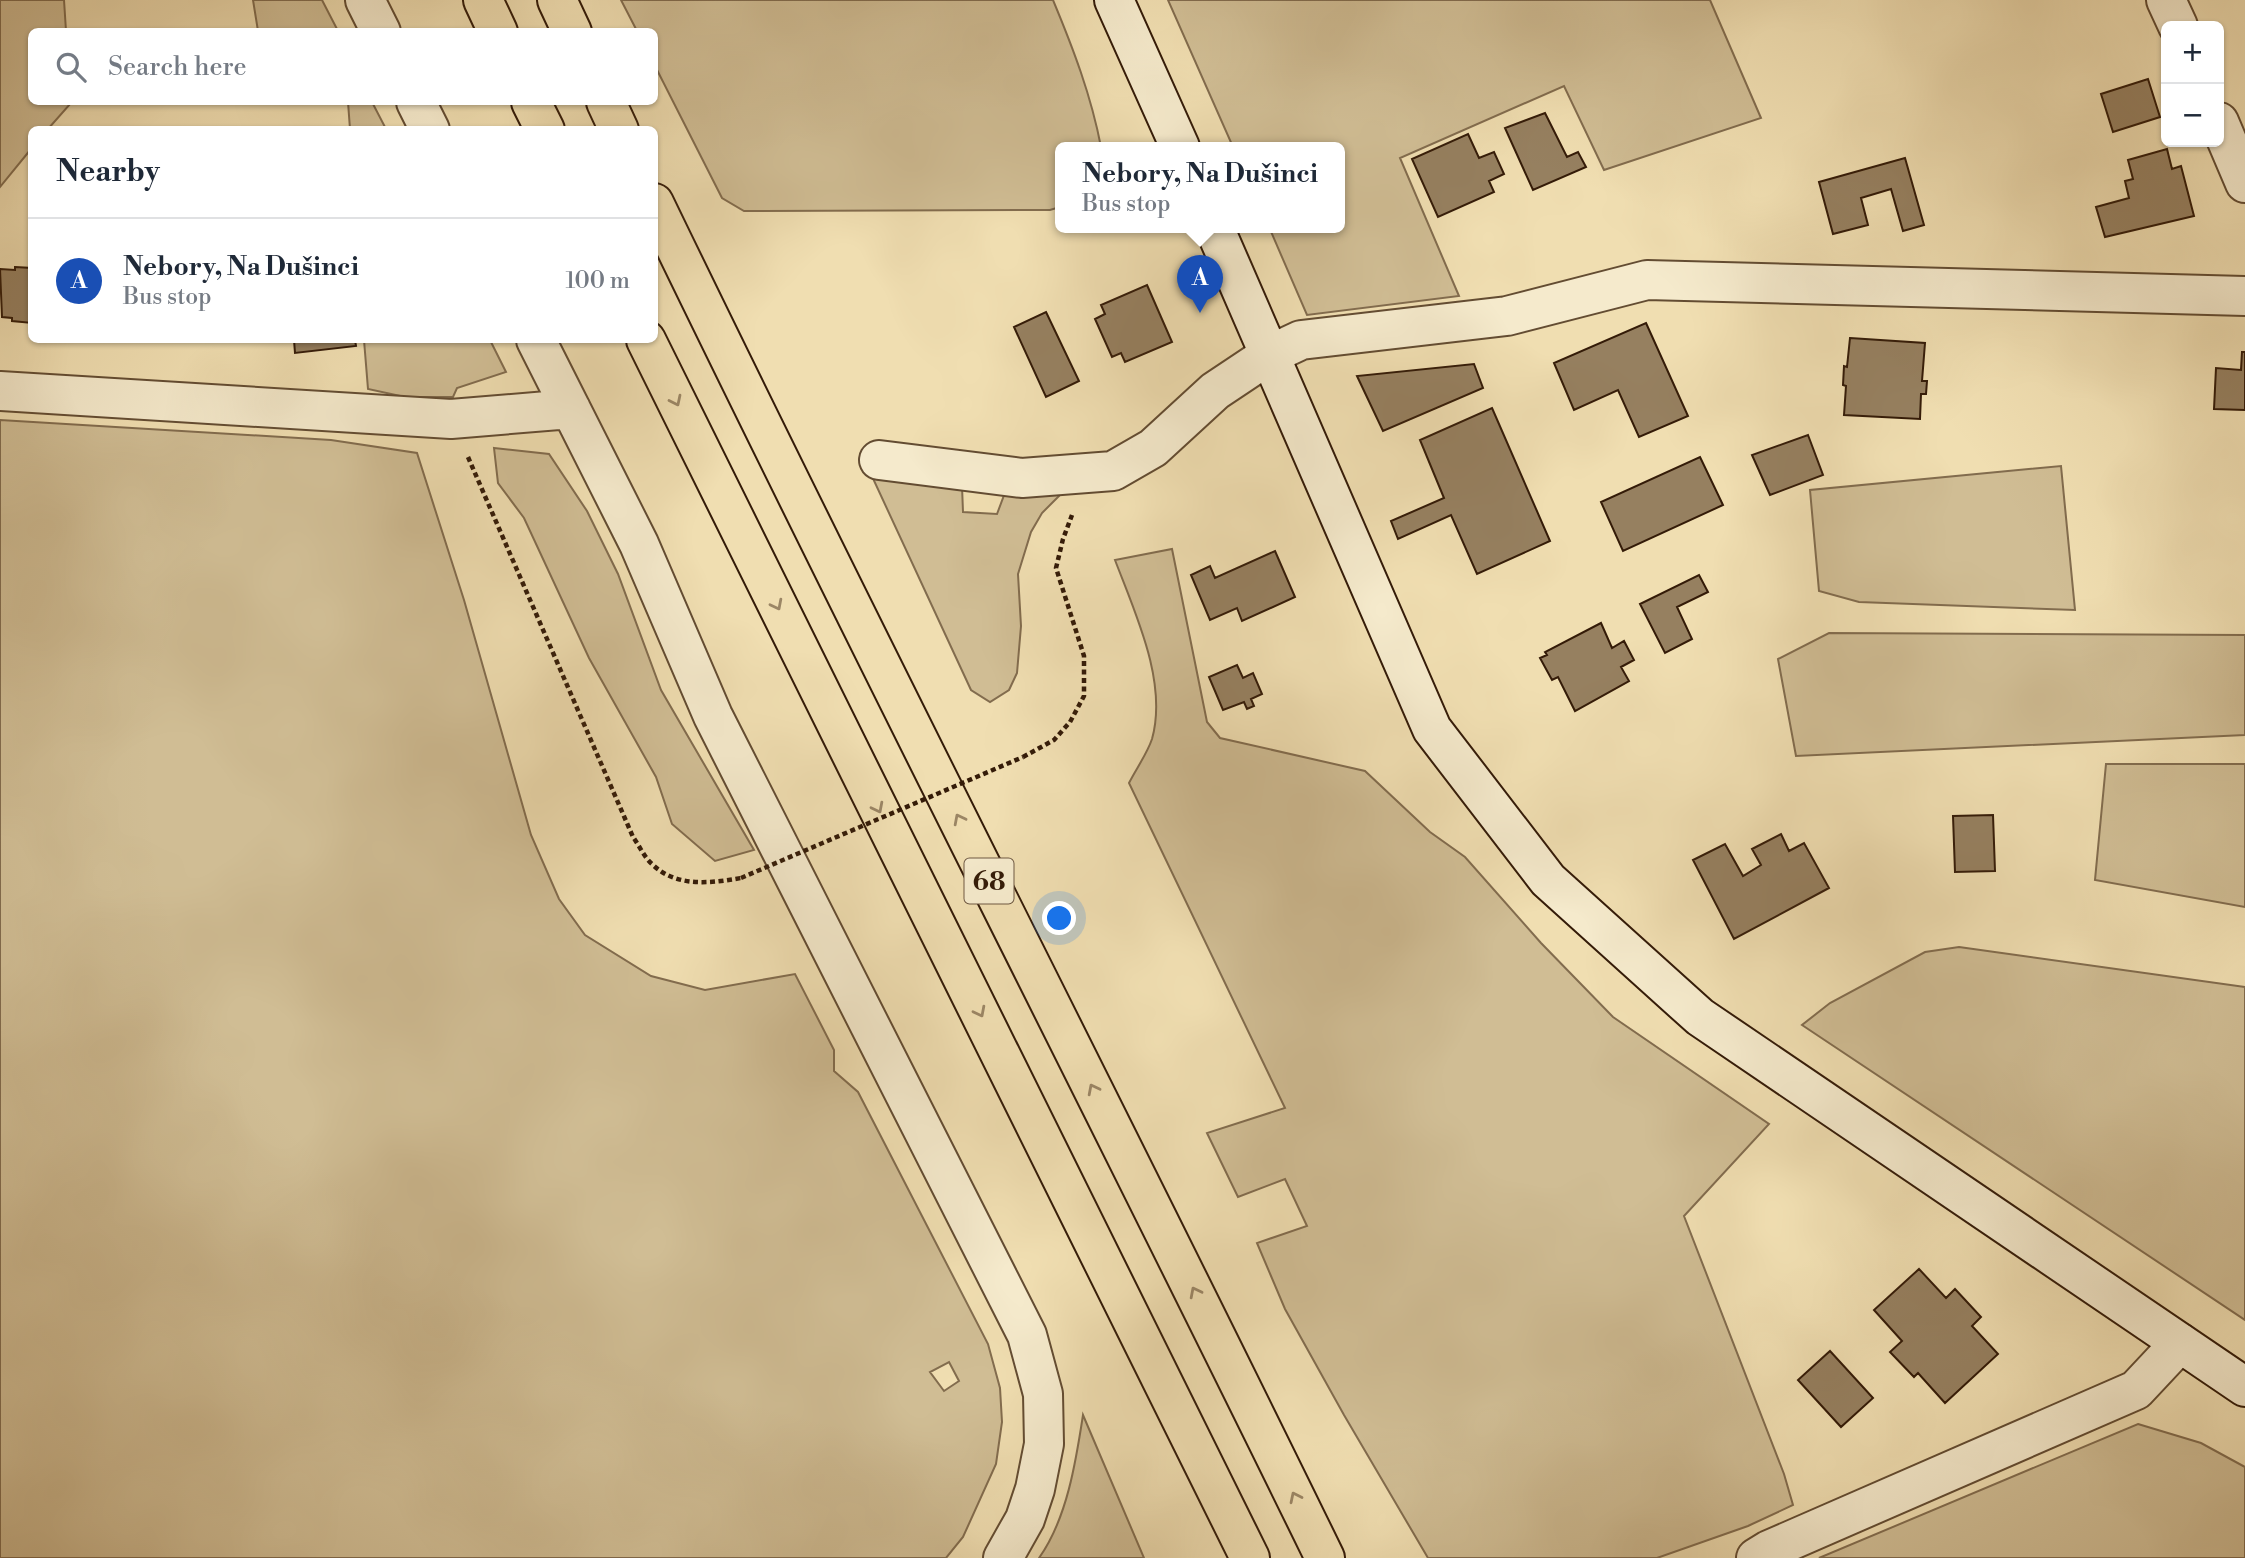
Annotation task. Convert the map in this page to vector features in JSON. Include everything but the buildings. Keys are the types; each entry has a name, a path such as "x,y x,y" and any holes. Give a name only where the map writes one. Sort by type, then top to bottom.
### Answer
{"highway":[{"path":"482,0 496,28"},
{"path":"557,0 570,28"},
{"path":"532,105 543,126"},
{"path":"607,105 617,126"},
{"name":"68","path":"658,211 754,410 1325,1558"},
{"name":"68","path":"647,343 1250,1558"}],"street":[{"path":"365,0 379,28"},
{"path":"1114,0 1178,142"},
{"path":"2166,0 2176,21"},
{"path":"418,105 428,126"},
{"path":"2224,134 2245,183"},
{"path":"1217,233 1432,729 1548,880 1700,1017 2245,1387"},
{"path":"879,460 1022,478 1113,471 1153,447 1215,391 1269,355 1301,340 1507,316 1647,280 2245,296"},
{"path":"538,343 639,544 713,716 1027,1335 1043,1394 1044,1444 1035,1489 1025,1519 1003,1558"},
{"path":"0,391 451,419 571,409"},
{"path":"1756,1558 1769,1550 2124,1397 2136,1390 2180,1343"}],"path":[{"path":"451,419 633,837 652,864 679,880 709,883 741,878 1023,757 1054,740 1070,722 1084,696 1084,656 1056,568 1072,516 1093,489 1113,471"}],"shaded area":[{"path":"0,0 64,0 66,28 28,28 28,105 69,105 51,126 28,126 28,153 0,187"},
{"path":"253,0 322,0 336,28 258,28"},
{"path":"621,0 1053,0 1081,72 1100,142 1055,142 1055,208 1050,210 744,211 722,198 658,72 658,28 635,28"},
{"path":"1168,0 1710,0 1761,118 1604,170 1564,86 1400,158 1459,296 1307,315 1272,233 1345,233 1345,142 1231,142"},
{"path":"348,105 374,105 384,126 350,126"},
{"path":"364,343 492,343 506,372 457,388 453,397 405,397 368,389"},
{"path":"0,420 331,440 417,453 464,600 531,835 559,899 585,935 651,976 705,990 795,974 834,1050 834,1071 858,1092 988,1344 1000,1388 1002,1422 996,1464 963,1537 946,1558 0,1558","holes":["949,1362 959,1381 944,1391 930,1372"]},
{"path":"494,448 549,454 587,511 618,574 661,690 754,850 715,861 672,824 656,777 589,658 524,518 498,483"},
{"path":"2061,466 2075,610 1859,602 1819,591 1810,490"},
{"path":"870,472 962,486 963,512 997,514 1006,490 1065,490 1042,513 1031,532 1018,574 1021,626 1017,673 1009,690 990,702 971,690"},
{"path":"1172,549 1207,722 1220,738 1365,771 1430,832 1465,857 1541,943 1613,1017 1769,1124 1684,1216 1784,1474 1793,1505 1748,1526 1657,1558 1428,1558 1285,1309 1257,1243 1307,1226 1285,1179 1238,1197 1207,1133 1285,1108 1129,783 1152,739 1156,694 1153,671 1140,625 1115,560"},
{"path":"1829,633 2245,635 2245,735 1796,756 1778,659"},
{"path":"2106,764 2245,764 2245,907 2095,880"},
{"path":"1959,947 2245,987 2245,1320 1802,1025 1830,1003 1925,952"},
{"path":"1083,1415 1144,1558 1039,1558 1049,1543 1063,1508"},
{"path":"2138,1424 2201,1443 2245,1467 2245,1558 1819,1558"}],"place":[{"name":"Nebory, Na Dušinci","path":"1200,313"}]}
